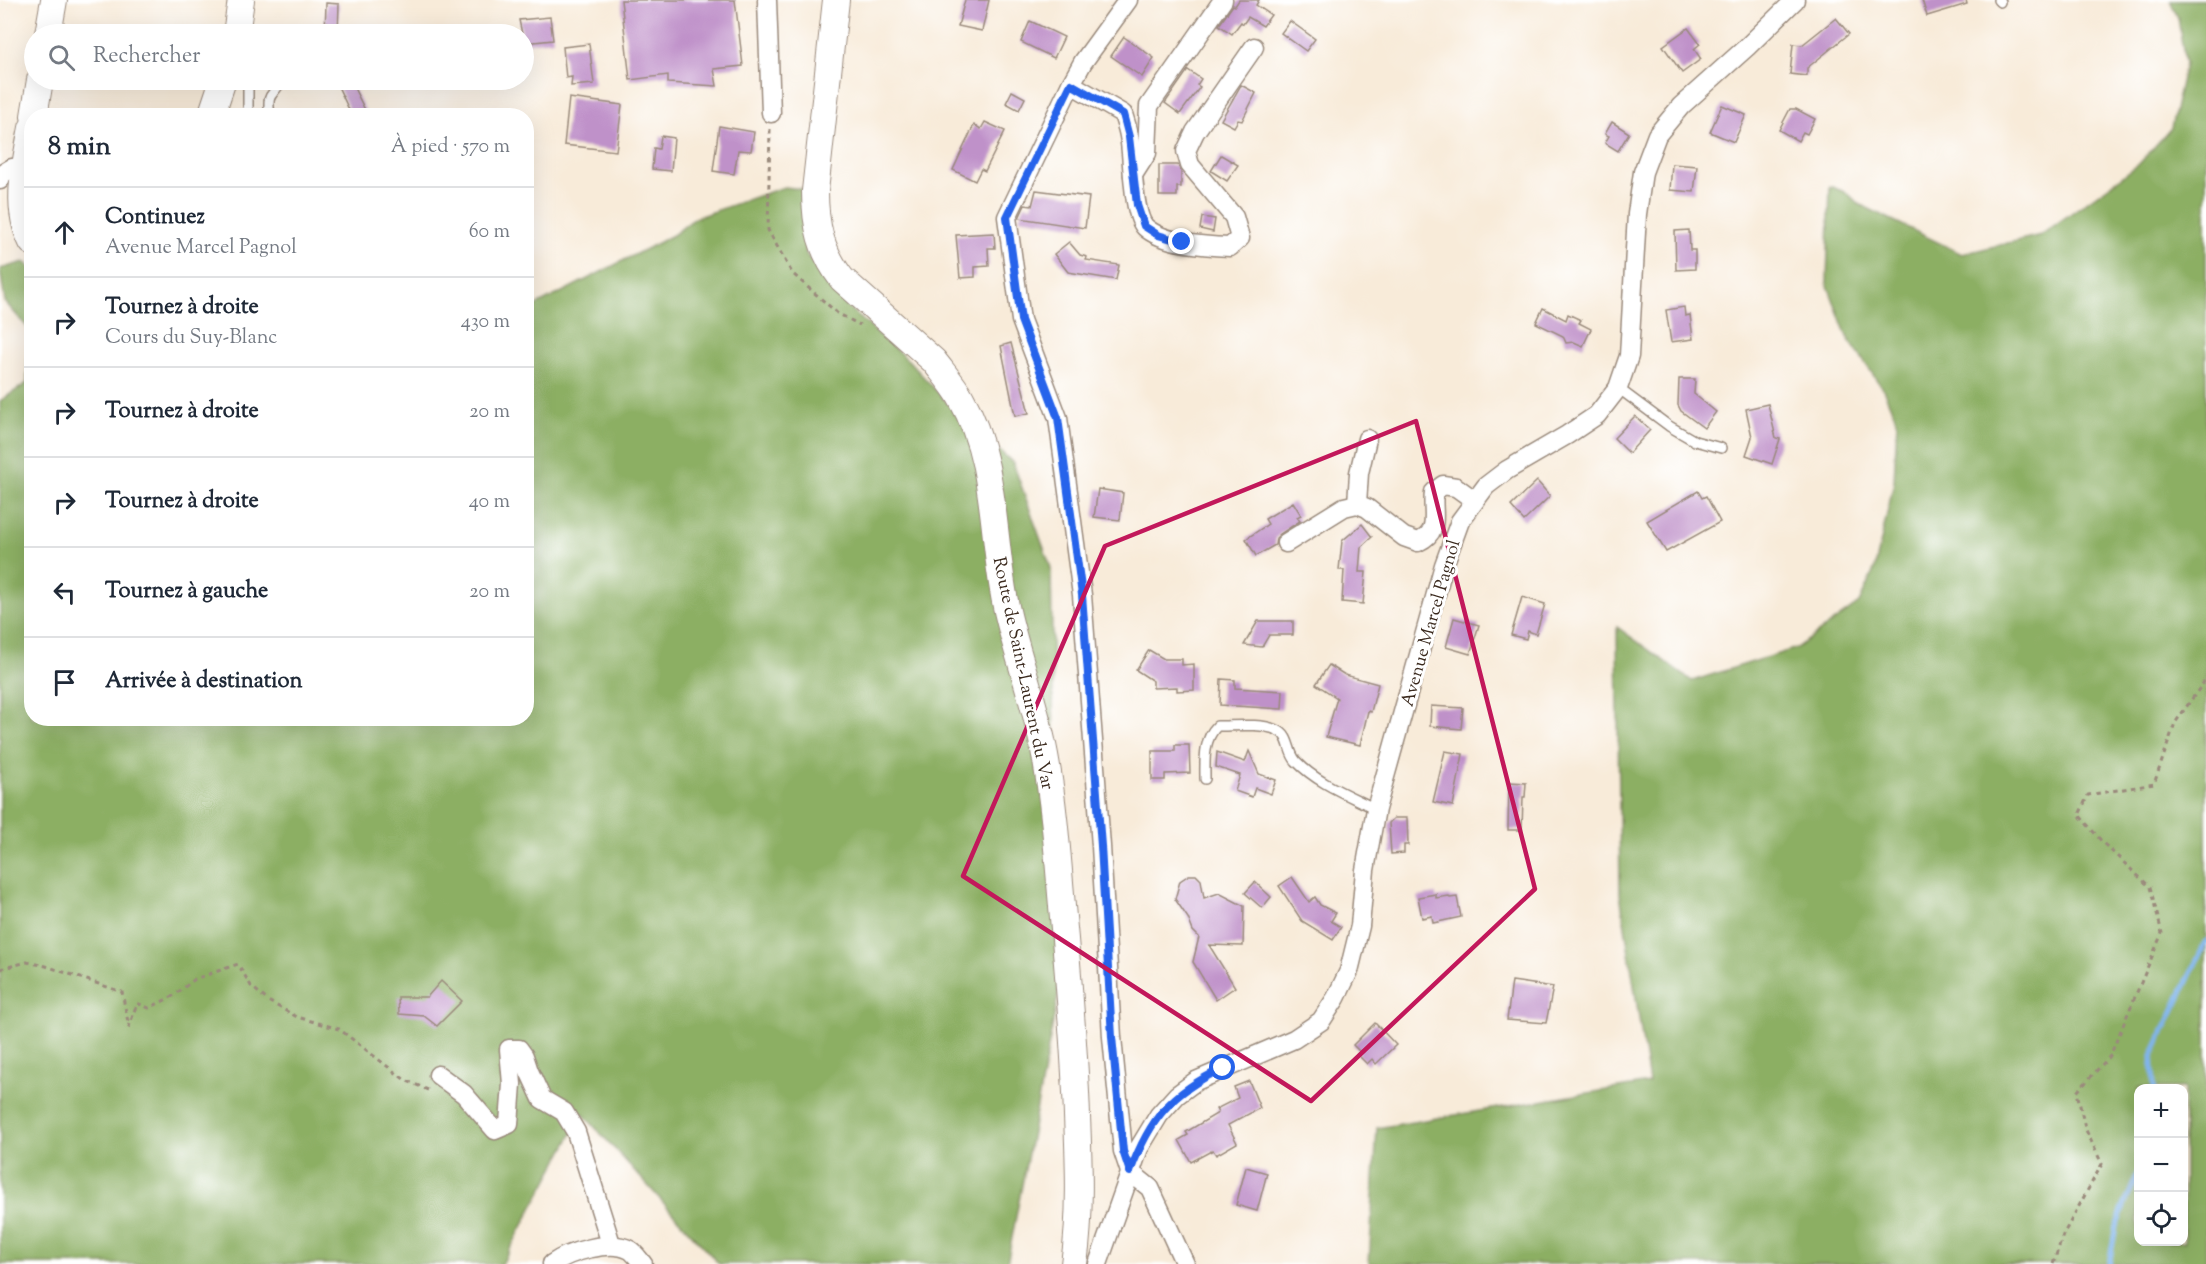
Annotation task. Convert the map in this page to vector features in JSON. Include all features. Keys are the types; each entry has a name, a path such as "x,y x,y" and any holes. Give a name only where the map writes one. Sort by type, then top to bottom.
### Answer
{"main road":[{"path":"50,24 54,0"},
{"path":"237,24 241,0"},
{"name":"Route de Saint-Laurent du Var","path":"836,0 815,191 819,236 830,263 842,279 934,361 962,398 974,425 991,489 1007,610 1034,704 1045,754 1075,1059 1079,1188 1074,1264"},
{"path":"35,108 38,90"},
{"path":"214,108 220,90"},
{"path":"24,179 22,204 24,221"}],"street":[{"path":"767,0 771,112"},
{"path":"1128,0 1083,62 1007,217 1021,320 1058,418 1081,583 1101,846 1112,1037 1123,1151 1130,1172 1150,1188 1185,1264"},
{"path":"1133,174 1147,153 1149,106 1222,0"},
{"name":"Avenue Marcel Pagnol","path":"1098,1264 1139,1148 1159,1114 1177,1095 1196,1081 1294,1039 1321,1021 1336,998 1351,960 1360,926 1365,870 1376,809 1444,565 1460,521 1486,486 1507,470 1597,415 1618,388 1629,356 1637,214 1643,172 1657,135 1681,106 1795,0"},
{"path":"1071,84 1123,114 1129,137 1137,205 1144,226 1158,235 1182,242 1230,247 1240,238 1234,217 1190,165 1186,151 1195,132 1254,47"},
{"path":"0,180 2,174 12,168 24,167"},
{"path":"1357,504 1359,473 1367,439"},
{"path":"1286,543 1344,507 1357,504 1367,508 1404,537 1418,542 1428,537 1434,526 1432,505 1434,492 1443,485 1456,488 1474,500"},
{"path":"435,1084 464,1094 495,1130 508,1124 512,1084 509,1049 519,1049 542,1099 564,1113 576,1132 610,1244"},
{"path":"552,1264 562,1257 610,1244 631,1250 643,1264"}],"lane":[{"path":"248,90 248,108"},
{"path":"269,108 270,94 274,90"},
{"path":"1618,388 1669,426 1695,441 1721,448"},
{"path":"1205,780 1209,733 1217,726 1259,726 1278,730 1286,736 1293,757 1304,770 1337,790 1376,809"}],"path":[{"path":"2053,1264 2063,1235 2102,1164 2085,1128 2077,1092 2110,1056 2162,933 2150,887 2104,844 2079,815 2088,795 2154,784 2175,723 2206,679"},
{"path":"0,969 27,962 46,966 122,992 129,1027 137,1002 149,1008 173,996 195,979 238,964 251,987 268,1001 297,1017 339,1029 405,1080 435,1084"}],"highlighted area":[{"path":"1416,421 1535,889 1311,1101 963,876 1105,546"}],"green space":[{"path":"2170,0 2206,0 2206,1264 1369,1264 1377,1128 1649,1083 1620,894 1617,627 1692,681 1797,648 1859,603 1875,568 1894,482 1897,421 1883,389 1847,337 1827,283 1830,186 1847,193 1859,204 1962,254 2041,235 2139,164 2171,128 2185,64 2178,18"},
{"path":"784,187 804,189 806,254 850,309 909,361 955,411 1013,463 1051,568 1058,996 1007,1264 719,1264 583,1114 502,1264 0,1264 0,401 24,385 24,726 534,726 534,306 673,235 695,218"},
{"path":"24,262 24,323 5,302 0,269"}],"building":[{"path":"621,0 735,0 743,66 714,69 717,86 668,83 668,75 630,80"},
{"path":"965,0 989,0 982,31 958,26"},
{"path":"1239,0 1259,0 1256,5 1271,15 1263,26 1248,17 1232,34 1219,25"},
{"path":"1922,0 1966,0 1967,4 1927,16"},
{"path":"326,3 339,4 338,24 325,24"},
{"path":"550,17 553,40 534,42 534,24 520,24 519,20"},
{"path":"1836,18 1849,34 1807,68 1807,76 1790,74 1793,44 1802,45"},
{"path":"1030,21 1064,37 1054,58 1021,42"},
{"path":"1290,21 1315,39 1306,51 1281,33"},
{"path":"1688,28 1700,44 1694,49 1701,59 1682,73 1663,46"},
{"path":"1124,37 1154,58 1142,77 1111,56"},
{"path":"589,44 594,84 571,86 572,77 566,78 563,47"},
{"path":"1188,70 1201,79 1197,85 1200,87 1180,114 1165,103"},
{"path":"1241,85 1256,93 1242,121 1238,120 1234,127 1221,120"},
{"path":"340,90 355,90 364,108 348,108"},
{"path":"1012,91 1025,98 1019,110 1006,103"},
{"path":"569,98 622,105 616,151 564,145"},
{"path":"1722,105 1746,115 1734,142 1710,132"},
{"path":"1790,109 1796,109 1815,119 1807,134 1803,132 1798,141 1779,130"},
{"path":"985,122 1005,131 985,171 981,169 975,181 953,170 974,125 981,129"},
{"path":"1612,122 1629,133 1618,151 1605,143 1609,136 1605,134"},
{"path":"719,126 754,132 751,151 738,150 734,174 713,171"},
{"path":"661,136 674,138 671,171 652,169 654,148 659,149"},
{"path":"1221,155 1238,165 1227,181 1211,171"},
{"path":"1672,164 1697,166 1694,192 1670,190"},
{"path":"1159,165 1178,165 1181,172 1181,187 1177,187 1177,196 1159,196"},
{"path":"1036,190 1089,197 1085,228 1019,218 1025,205 1032,206"},
{"path":"1202,217 1215,219 1213,232 1200,229"},
{"path":"1689,230 1690,250 1695,250 1695,269 1676,270 1675,231"},
{"path":"994,233 995,248 988,248 989,266 975,267 975,277 960,278 956,235"},
{"path":"1069,242 1080,255 1087,257 1086,260 1119,265 1116,280 1068,272 1054,254"},
{"path":"1684,307 1685,316 1690,315 1693,339 1671,342 1666,310"},
{"path":"1543,308 1566,320 1568,314 1581,320 1579,323 1591,329 1583,346 1574,342 1566,343 1563,336 1536,323"},
{"path":"1011,343 1029,413 1015,416 1001,346"},
{"path":"1679,379 1695,379 1694,394 1716,412 1704,428 1681,411 1678,405"},
{"path":"1768,404 1776,438 1780,439 1772,464 1746,455 1752,437 1746,409"},
{"path":"1635,416 1650,430 1629,453 1614,438"},
{"path":"1537,481 1550,496 1524,521 1511,506"},
{"path":"1098,489 1123,493 1120,520 1094,517"},
{"path":"1698,491 1702,498 1706,496 1720,522 1666,552 1647,521"},
{"path":"1293,502 1301,515 1297,517 1300,521 1280,534 1276,538 1275,545 1256,556 1246,539 1268,524 1265,519"},
{"path":"1362,524 1372,537 1361,547 1359,572 1366,572 1363,604 1342,602 1344,570 1339,570 1342,541"},
{"path":"1522,597 1545,604 1536,634 1528,631 1526,639 1511,635"},
{"path":"1454,618 1479,625 1470,654 1446,647"},
{"path":"1258,621 1293,621 1293,635 1269,635 1262,647 1244,645"},
{"path":"1149,650 1164,659 1182,659 1182,665 1194,664 1194,690 1177,691 1177,687 1153,688 1153,681 1136,670"},
{"path":"1329,665 1345,675 1378,684 1371,712 1368,711 1360,745 1326,737 1337,698 1316,684"},
{"path":"1221,679 1235,680 1235,688 1283,691 1282,709 1220,705"},
{"path":"1431,706 1463,708 1461,729 1430,726"},
{"path":"1175,745 1189,745 1190,773 1165,774 1165,780 1152,780 1152,751 1175,751"},
{"path":"1249,751 1259,774 1276,780 1271,794 1255,788 1252,797 1235,791 1240,775 1216,767 1217,752 1245,762"},
{"path":"1445,751 1463,754 1453,806 1433,802"},
{"path":"1509,782 1526,783 1525,797 1523,797 1522,830 1508,830"},
{"path":"1394,818 1407,818 1408,845 1404,845 1404,853 1391,854 1389,823"},
{"path":"1189,875 1196,875 1201,880 1204,898 1219,893 1244,906 1243,946 1209,945 1235,987 1216,1000 1193,962 1199,937 1193,931 1188,918 1175,899 1180,881"},
{"path":"1292,877 1309,902 1315,897 1320,905 1336,913 1331,921 1341,927 1333,940 1302,921 1279,886"},
{"path":"1255,882 1271,897 1262,908 1245,893"},
{"path":"1436,894 1436,898 1457,897 1461,917 1433,923 1432,916 1422,918 1418,897"},
{"path":"441,981 462,1001 437,1026 424,1016 399,1014 398,997 427,997"},
{"path":"1512,981 1553,987 1546,1023 1507,1020"},
{"path":"1375,1023 1396,1045 1376,1064 1372,1059 1367,1064 1357,1054 1360,1052 1353,1045"},
{"path":"1249,1081 1260,1108 1228,1125 1237,1143 1216,1155 1213,1150 1191,1162 1179,1140 1188,1135 1186,1132 1218,1113 1216,1109 1238,1098 1234,1087"},
{"path":"1246,1167 1267,1173 1257,1211 1236,1205"}],"waterway":[{"path":"2154,1084 2152,1056 2206,941"},
{"path":"2109,1264 2116,1226 2134,1183"}],"route":[{"path":"1182,242 1158,235 1144,226 1137,205 1129,137 1123,114 1071,84 1007,217 1021,320 1058,418 1082,595 1101,846 1112,1037 1123,1151 1130,1172 1139,1148 1159,1114 1177,1095 1196,1081 1223,1068"}]}
